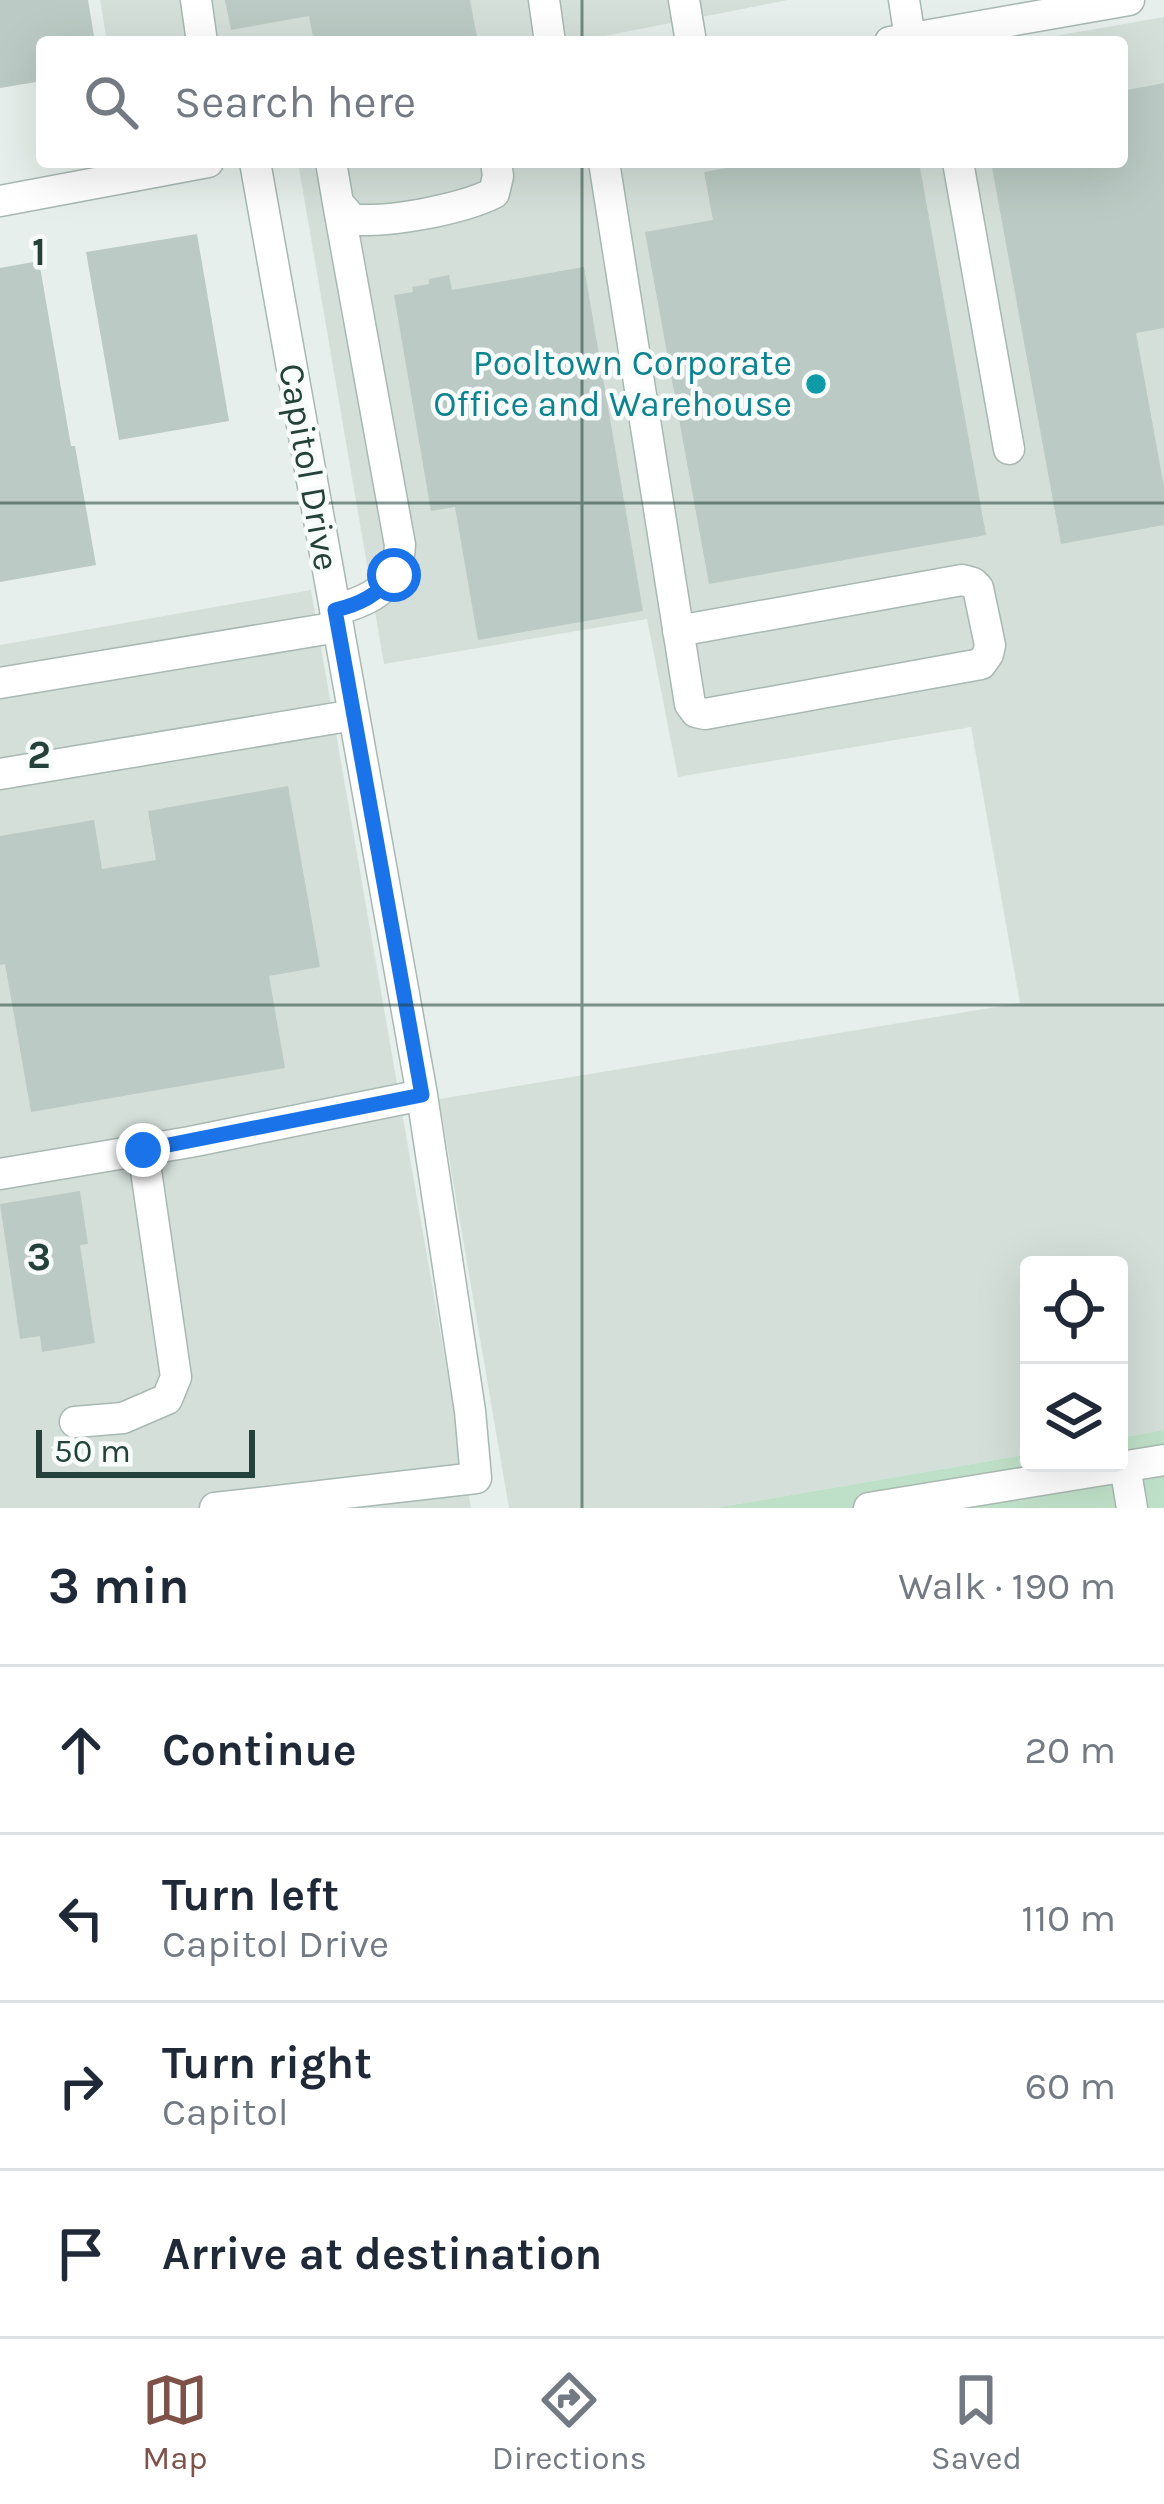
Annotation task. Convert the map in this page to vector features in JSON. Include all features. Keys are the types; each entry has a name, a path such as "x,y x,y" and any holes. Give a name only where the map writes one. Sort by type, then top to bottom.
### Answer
{"street":[{"path":"196,0 201,36"},
{"path":"544,0 549,36"},
{"path":"684,0 690,36"},
{"path":"904,0 917,36"},
{"path":"926,36 990,12 1129,0"},
{"path":"0,200 175,168"},
{"name":"Capitol Drive","path":"215,1508 476,1478 422,1095 256,168"},
{"path":"0,683 336,618 382,590 394,575 400,545 332,168"},
{"path":"338,203 352,219 370,222 473,203 494,193 497,168"},
{"path":"605,168 689,704 705,714 981,664 990,645 978,588 962,580 678,631"},
{"path":"959,168 1009,449"},
{"path":"0,774 353,715"},
{"path":"0,1174 422,1095"},
{"path":"75,1423 123,1418 167,1400 176,1377 143,1150"},
{"path":"1128,1466 1164,1460"},
{"path":"869,1508 1088,1472"},
{"path":"1126,1472 1132,1508"}],"shaded area":[{"path":"100,0 788,0 605,36 106,36"},
{"path":"1164,17 1164,1430 1128,1436 1128,1256 1020,1256 1020,1456 715,1508 509,1508 439,1099 1020,1003 971,727 678,777 647,619 384,664 299,168 1128,168 1128,36 1055,36"},
{"path":"311,590 471,1508 0,1508 0,645"}],"green space":[{"path":"1164,1430 1164,1508 715,1508 1020,1456 1020,1472 1128,1472 1128,1436"}],"building":[{"path":"0,0 88,0 94,36 36,36 36,82 0,88"},
{"path":"225,0 470,0 477,36 313,36 309,16 231,30"},
{"path":"1164,83 1164,328 1136,333 1164,487 1164,525 1061,544 992,168 1128,168 1128,90"},
{"name":"Pooltown Corporate Office and Warehouse","path":"920,168 986,535 709,584 645,232 713,220 704,172"},
{"path":"197,234 229,421 119,440 86,252"},
{"path":"39,261 96,565 0,582 0,268"},
{"path":"584,267 643,611 478,640 455,507 431,511 394,295 413,292 412,287 449,275 452,290"},
{"path":"288,786 320,967 269,976 285,1068 31,1112 5,964 0,965 0,836 94,820 102,869 156,860 148,811"},
{"path":"80,1191 88,1244 80,1245 95,1343 42,1352 40,1336 20,1339 0,1204"}],"place":[{"name":"Pooltown Corporate Office and Warehouse","path":"816,384"}],"route":[{"path":"143,1150 422,1095 335,610 367,600 394,575"}]}
